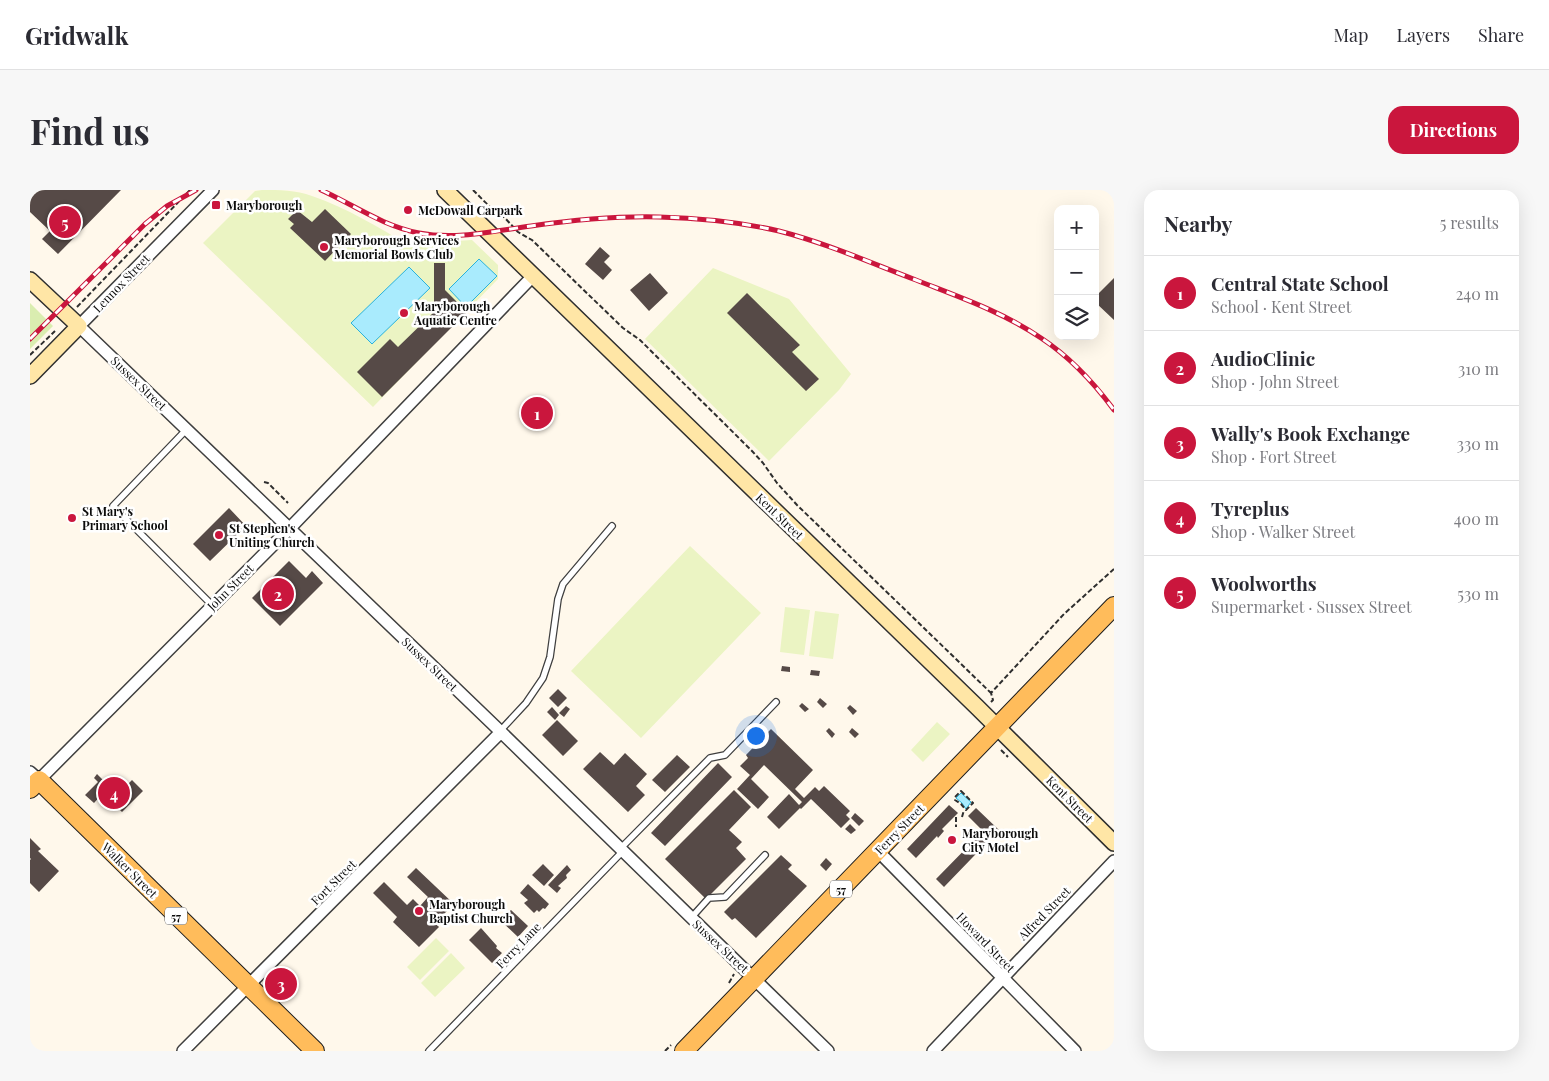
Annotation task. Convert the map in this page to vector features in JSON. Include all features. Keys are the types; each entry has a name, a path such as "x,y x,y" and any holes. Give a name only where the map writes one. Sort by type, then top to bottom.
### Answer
{"main road":[{"name":"Kent Street","path":"445,190 998,727 1114,843"},
{"name":"Sussex Street","path":"30,280 79,326"},
{"name":"Lennox Street","path":"30,376 79,326"},
{"name":"Ferry Street","path":"688,1050 754,978 1111,612"},
{"name":"Walker Street","path":"33,781 315,1051"}],"street":[{"name":"Lennox Street","path":"79,326 213,190"},
{"name":"John Street","path":"33,781 290,528 534,276"},
{"name":"Sussex Street","path":"79,326 290,528 828,1051"},
{"name":"Fort Street","path":"183,1051 500,732"},
{"name":"Howard Street","path":"878,851 1075,1051"},
{"name":"Alfred Street","path":"933,1051 1114,861"}],"lane":[{"path":"187,429 113,506 212,605"},
{"path":"500,732 526,703 543,678 550,657 558,599 563,584 612,526"},
{"name":"Ferry Lane","path":"429,1051 710,758 725,755 776,702"},
{"path":"691,918 709,898 725,897 765,855"}],"path":[{"path":"76,308 190,190"},
{"path":"473,190 499,216 504,217 518,232 532,240 623,328 640,340 764,463 777,483 797,505 991,694 993,700 999,705"},
{"path":"30,355 59,327"},
{"path":"264,482 268,483 288,503"},
{"path":"991,694 1064,614 1114,569"},
{"path":"990,703 993,700"},
{"path":"997,752 1001,750"},
{"path":"962,817 965,810 972,803 961,791 955,800 965,810"},
{"path":"956,817 956,827"}],"green space":[{"path":"255,191 294,191 325,201 362,218 410,246 426,240 472,240 498,265 498,279 373,407 203,243"},
{"path":"713,268 789,299 851,374 839,390 769,461 645,339"},
{"path":"30,303 53,326 30,349"},
{"path":"690,546 761,613 641,738 571,671"},
{"path":"785,607 810,610 804,655 780,652"},
{"path":"815,611 839,614 833,659 809,656"},
{"path":"937,722 950,734 923,762 911,750"},
{"path":"436,938 449,951 420,980 407,967"},
{"path":"451,953 465,968 435,997 421,983"}],"water":[{"path":"479,259 497,276 466,307 449,289"},
{"path":"409,267 430,288 372,344 351,323"},
{"path":"961,793 971,802 966,809 956,798"}],"building":[{"path":"30,190 121,190 58,254 42,239 50,231 30,212"},
{"name":"Maryborough Services Memorial Bowls Club","path":"325,209 351,234 325,261 290,228 294,224 288,219 297,210 312,222"},
{"path":"600,247 610,256 604,262 612,270 603,280 585,264"},
{"path":"434,263 445,263 445,290 467,312 382,397 357,372 390,339 398,347 434,312"},
{"path":"650,273 668,293 649,311 630,290"},
{"path":"1114,278 1114,320 1099,306 1099,293"},
{"path":"747,293 800,345 792,352 819,379 806,391 727,313"},
{"name":"St Stephen's Uniting Church","path":"229,508 246,526 210,561 193,544"},
{"path":"289,561 306,578 312,571 323,583 280,626 252,598"},
{"path":"782,666 790,667 790,672 781,671"},
{"path":"811,670 820,671 819,676 810,675"},
{"path":"558,689 567,698 558,707 549,698"},
{"path":"820,698 827,704 823,708 817,702"},
{"path":"802,703 809,709 805,712 799,706"},
{"path":"850,705 857,711 853,715 847,708"},
{"path":"566,706 570,709 564,717 559,713"},
{"path":"552,707 559,715 555,720 547,712"},
{"path":"557,720 578,741 563,756 542,735"},
{"path":"829,728 835,734 832,738 826,731"},
{"path":"852,728 859,734 855,738 849,732"},
{"path":"771,729 813,770 795,789 804,798 815,787 819,791 824,786 850,811 846,815 850,819 841,828 811,799 779,829 767,817 789,794 799,805 802,802 764,765 751,779 769,797 758,809 737,789 750,775 740,766 748,758 746,755"},
{"path":"600,752 614,765 625,753 647,774 636,786 645,795 628,812 583,769"},
{"path":"677,755 690,767 665,792 652,780"},
{"path":"718,763 732,777 665,846 651,833"},
{"path":"97,774 107,784 109,782 120,792 132,780 143,791 122,812 103,793 94,803 85,795 98,782 94,778"},
{"path":"734,790 751,807 729,830 742,842 736,848 746,859 706,899 665,859"},
{"path":"949,805 958,813 942,829 944,831 938,838 937,836 916,858 907,849"},
{"path":"976,808 999,830 944,887 936,879 983,831 968,816"},
{"path":"855,813 864,821 859,826 851,818"},
{"path":"850,824 856,830 851,834 845,829"},
{"path":"30,838 41,849 38,851 59,871 39,892 30,883"},
{"path":"781,855 792,865 788,869 807,886 756,938 735,918 732,920 724,912"},
{"path":"826,858 832,864 826,871 820,865"},
{"path":"543,864 554,875 544,886 532,875"},
{"path":"567,865 571,870 566,875 567,878 558,886 561,888 557,893 548,885"},
{"name":"Maryborough Baptist Church","path":"416,868 454,904 435,923 439,927 419,947 393,922 397,917 373,893 384,882 407,905 413,899 420,906 428,897 407,877"},
{"path":"528,884 549,904 545,909 543,908 539,912 537,910 534,913 524,903 528,900 520,893"},
{"path":"511,910 528,926 518,937 500,920"},
{"path":"481,928 502,953 492,963 469,940"},
{"path":"282,975 289,982 279,992 272,986"}],"railway":[{"path":"30,339 145,224 167,206 196,190"},
{"path":"321,190 393,225 406,230 433,235 475,234 579,220 643,217 719,221 779,231 814,241 848,254 1011,320 1062,353 1090,380 1114,410"}],"place":[{"name":"Maryborough","path":"216,205"},
{"name":"McDowall Carpark","path":"408,210"},
{"name":"Woolworths","path":"65,222"},
{"name":"Maryborough Services Memorial Bowls Club","path":"324,247"},
{"name":"Maryborough Aquatic Centre","path":"404,313"},
{"name":"Central State School","path":"537,413"},
{"name":"St Mary's Primary School","path":"72,518"},
{"name":"St Stephen's Uniting Church","path":"219,535"},
{"name":"AudioClinic","path":"278,594"},
{"name":"Tyreplus","path":"114,793"},
{"name":"Maryborough City Motel","path":"952,840"},
{"name":"Maryborough Baptist Church","path":"419,911"},
{"name":"Wally's Book Exchange","path":"281,984"}]}
